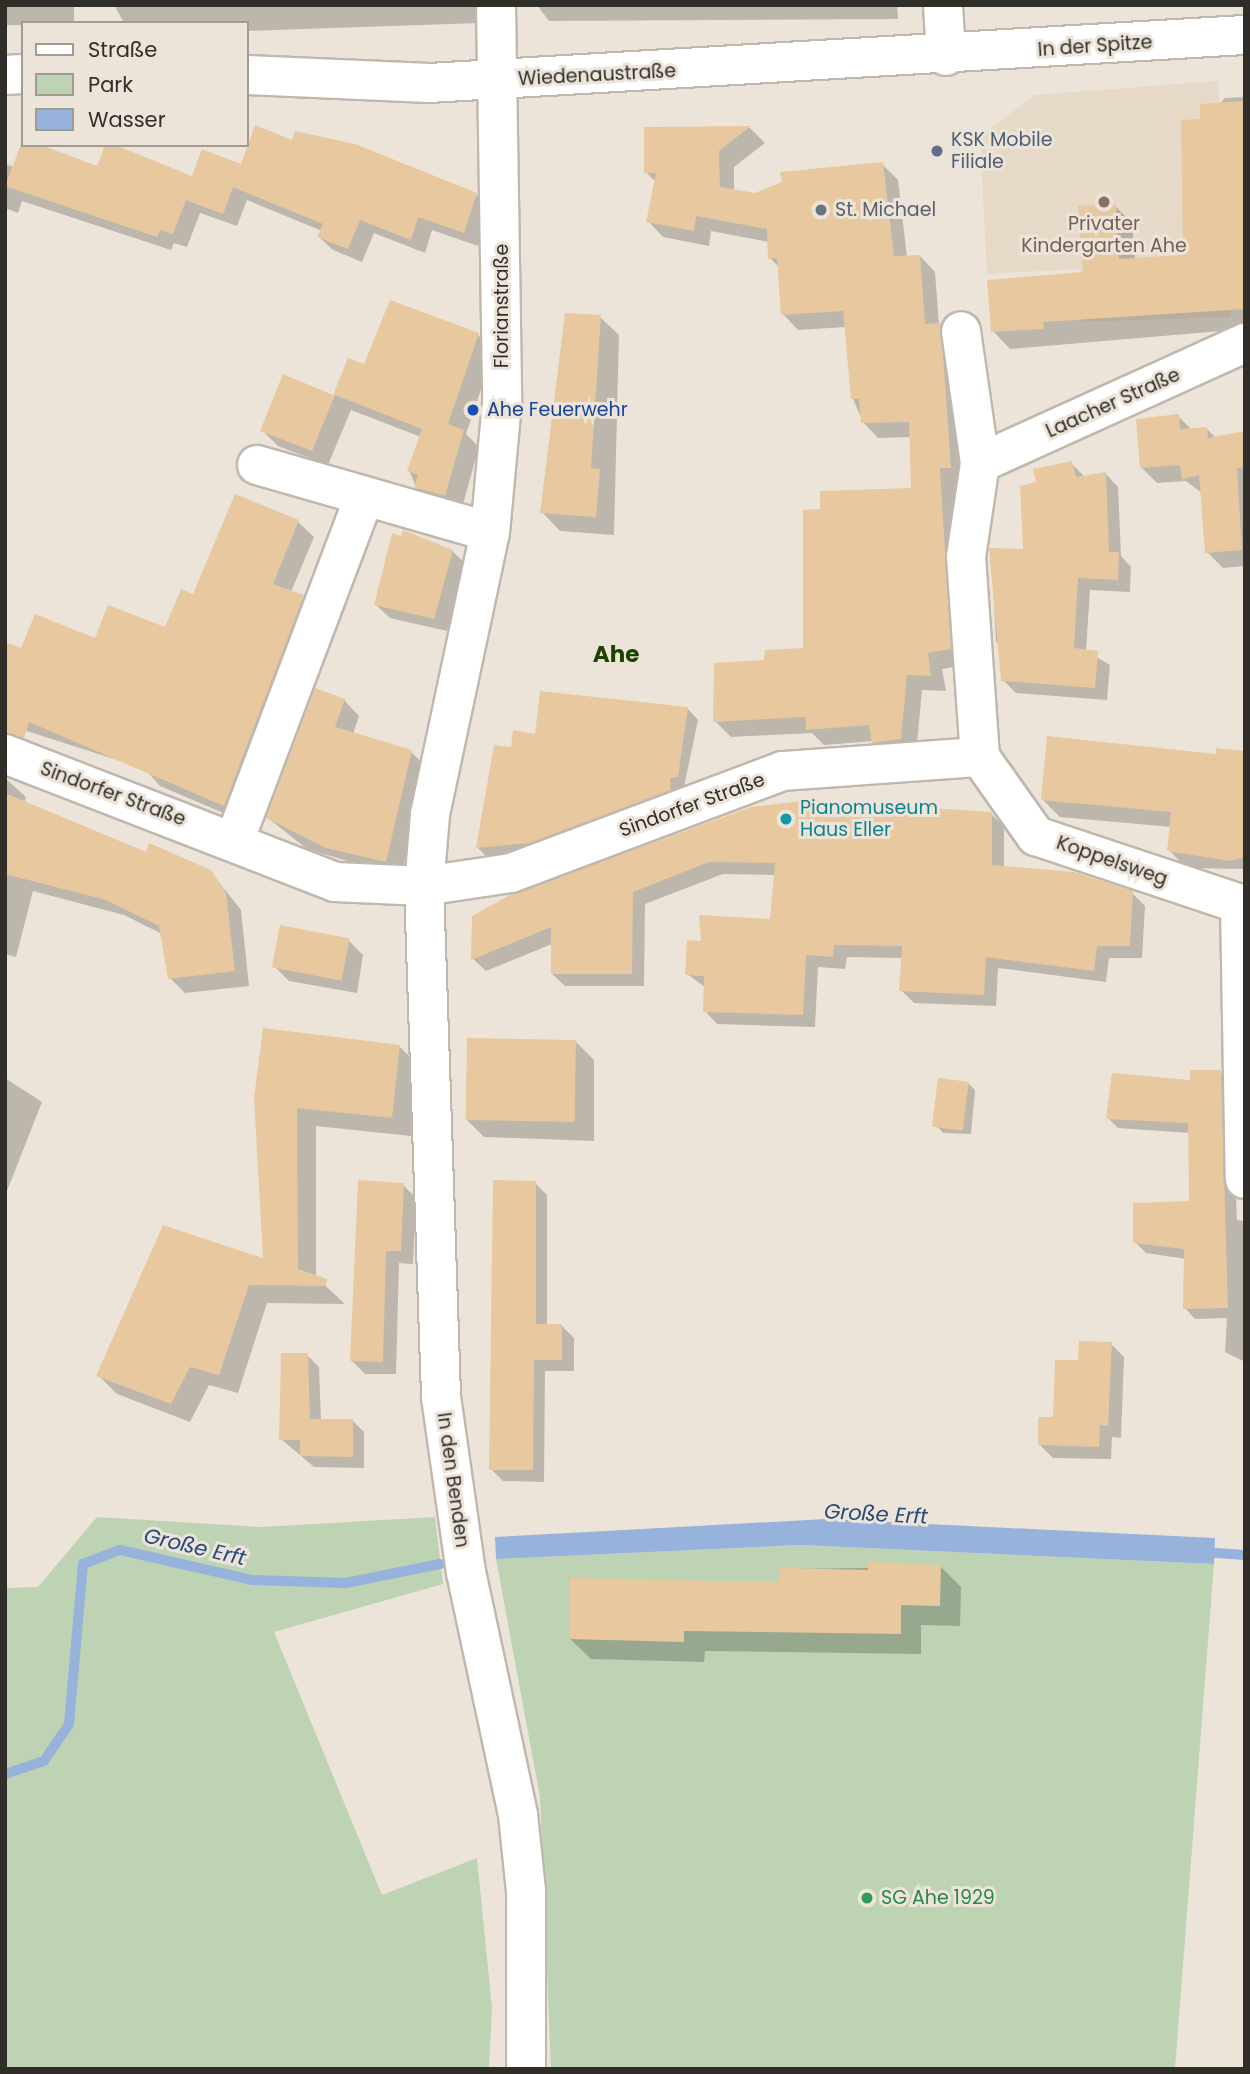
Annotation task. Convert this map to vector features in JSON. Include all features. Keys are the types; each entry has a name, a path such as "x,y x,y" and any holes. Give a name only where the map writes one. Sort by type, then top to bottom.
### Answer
{"street":[{"name":"Florianstraße","path":"424,886 430,815 490,532 502,403 496,5"},
{"path":"943,5 946,56"},
{"name":"In der Spitze","path":"946,56 1245,35"},
{"name":"Wiedenaustraße","path":"248,75 498,80 946,56"},
{"path":"961,331 980,463 966,557 980,757"},
{"name":"Laacher Straße","path":"980,463 1245,343"},
{"path":"257,465 364,498 490,532"},
{"path":"235,839 364,498"},
{"name":"Sindorfer Straße","path":"5,754 235,839 335,882 424,886 511,873 783,771 980,757"},
{"name":"Koppelsweg","path":"980,757 1036,836 1242,904 1245,1179"},
{"name":"In den Benden","path":"424,886 441,1398 464,1560 518,1815 526,2069"}],"shaded area":[{"name":"Privater Kindergarten Ahe","path":"1218,81 1231,317 1082,322 1080,269 987,274 980,136 1035,95"}],"green space":[{"path":"97,1517 261,1527 435,1517 443,1584 274,1632 382,1895 477,1858 492,2008 489,2069 5,2069 5,1588 38,1587"},
{"name":"SG Ahe 1929","path":"801,1545 1214,1564 1175,2069 551,2069 540,1797 496,1559"}],"water":[{"path":"826,1519 1215,1538 1214,1564 801,1545 496,1559 495,1537"}],"building":[{"path":"1245,101 1245,309 1043,322 1044,329 991,332 987,280 1083,272 1078,206 1116,204 1119,259 1183,255 1181,120 1200,119 1200,104"},
{"path":"255,125 292,140 295,131 355,144 477,193 464,233 418,217 411,240 360,220 348,249 317,237 323,224 233,187 223,214 186,200 173,234 160,230 157,237 5,186 21,144 21,147 46,147 97,166 104,147 120,147 192,176 202,149 241,164"},
{"path":"751,126 719,151 720,187 755,193 782,182 780,172 883,162 894,256 920,255 925,324 941,323 951,468 940,468 951,649 928,653 931,676 907,675 901,739 872,743 869,725 806,730 806,717 713,722 714,663 764,660 765,650 803,648 803,510 820,509 820,491 911,488 909,422 861,423 859,399 851,399 843,311 781,315 777,258 768,259 767,229 696,216 694,231 646,222 656,173 644,173 644,127"},
{"path":"390,300 479,333 448,424 464,430 445,496 414,487 418,475 407,471 422,429 335,395 312,451 260,431 283,374 333,395 348,358 364,364"},
{"path":"565,313 601,315 591,468 600,469 596,517 540,513"},
{"path":"1179,414 1180,429 1207,427 1208,438 1245,431 1245,467 1237,468 1242,550 1205,553 1199,475 1182,479 1180,465 1140,468 1136,419"},
{"path":"1072,461 1076,477 1106,472 1109,552 1119,552 1118,580 1078,578 1074,648 1098,651 1095,688 1001,681 989,548 1023,549 1020,486 1036,482 1033,469"},
{"path":"235,494 299,520 273,584 304,595 224,806 29,722 24,738 5,733 5,642 21,648 35,614 95,638 108,605 165,627 181,589 193,594"},
{"path":"403,530 453,550 434,619 374,605 392,533 401,536"},
{"path":"315,688 345,699 335,727 412,750 386,862 326,848 266,818"},
{"path":"540,691 688,707 678,777 670,778 671,790 529,843 476,848 494,745 511,747 513,730 535,734"},
{"path":"1047,736 1216,754 1216,748 1245,751 1245,857 1230,861 1167,851 1171,812 1041,800"},
{"path":"5,793 146,852 149,843 211,870 226,893 235,971 168,979 159,926 106,900 5,874"},
{"path":"810,800 992,812 992,865 1074,872 1133,891 1130,946 1097,946 1094,971 986,957 984,995 899,991 902,946 834,945 833,957 806,955 803,1015 703,1012 704,976 685,975 687,940 701,941 699,915 770,919 775,863 709,862 633,892 632,974 551,974 551,927 471,960 472,916 510,895 751,807"},
{"path":"280,925 350,939 341,981 272,967"},
{"path":"263,1028 400,1045 392,1118 297,1108 298,1269 327,1279 326,1286 249,1285 219,1375 190,1367 171,1404 96,1376 163,1225 263,1258 254,1098"},
{"path":"467,1038 576,1040 575,1122 466,1120"},
{"path":"1190,1070 1221,1070 1228,1308 1183,1309 1184,1249 1133,1243 1133,1203 1189,1201 1188,1123 1106,1119 1112,1073 1190,1080"},
{"path":"938,1078 969,1082 963,1130 932,1127"},
{"path":"358,1180 404,1183 401,1251 386,1251 383,1362 350,1361"},
{"path":"493,1180 536,1181 536,1324 562,1324 562,1360 534,1360 533,1470 489,1470"},
{"path":"1079,1341 1112,1342 1108,1426 1100,1425 1099,1447 1038,1445 1038,1417 1053,1417 1055,1360 1078,1360"},
{"path":"281,1353 308,1353 310,1419 353,1419 353,1457 300,1456 300,1440 279,1440"},
{"path":"868,1562 941,1565 940,1606 901,1605 901,1634 684,1631 684,1642 569,1639 570,1578 779,1582 780,1568 868,1570"}],"waterway":[{"name":"Große Erft","path":"5,1774 44,1761 69,1724 83,1564 120,1550 252,1580 346,1583 440,1564"},
{"name":"Große Erft","path":"1202,1552 1245,1555"}],"place":[{"name":"KSK Mobile Filiale","path":"937,151"},
{"name":"Privater Kindergarten Ahe","path":"1104,202"},
{"name":"St. Michael","path":"821,210"},
{"name":"Ahe Feuerwehr","path":"473,410"},
{"name":"Pianomuseum Haus Eller","path":"786,819"},
{"name":"SG Ahe 1929","path":"867,1898"}],"district":[{"name":"Ahe","path":"616,654"}]}
